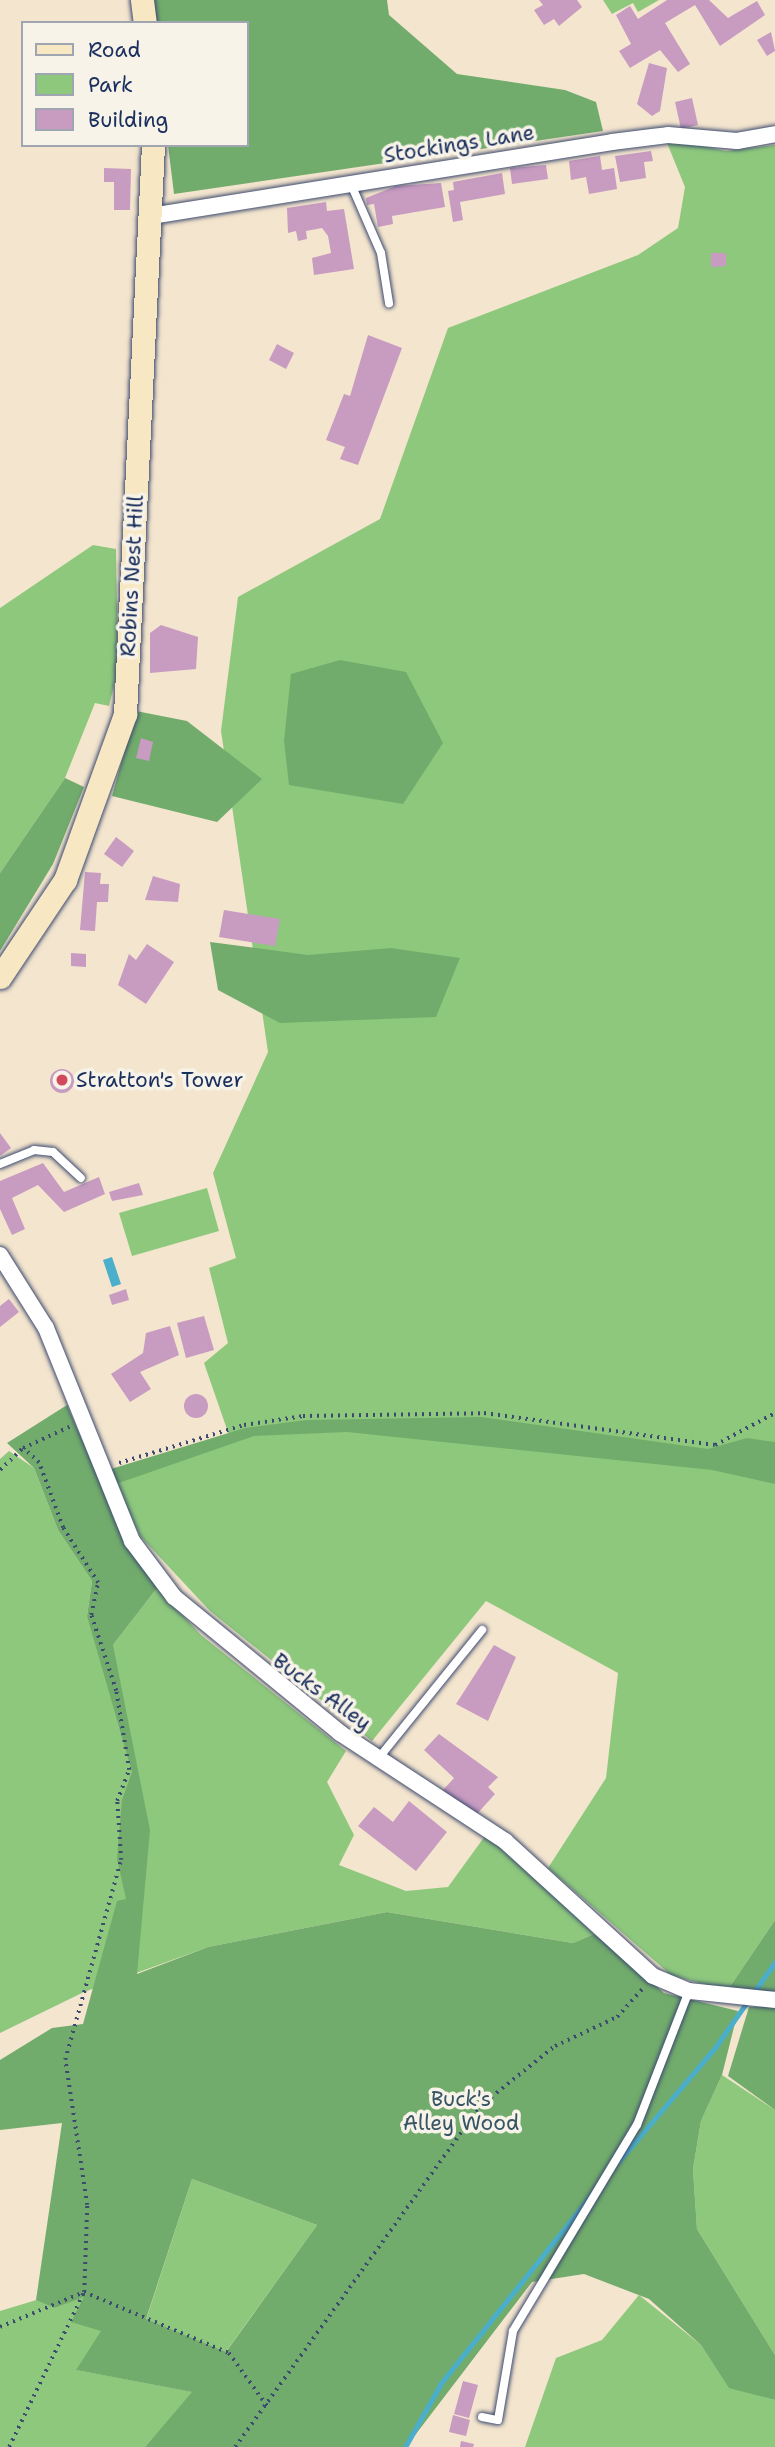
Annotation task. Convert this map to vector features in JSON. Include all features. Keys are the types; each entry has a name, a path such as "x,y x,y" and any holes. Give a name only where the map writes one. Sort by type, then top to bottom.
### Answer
{"street":[{"path":"142,0 145,21"},
{"name":"Stockings Lane","path":"151,216 349,182 668,135 737,141 775,134"},
{"name":"Robins Nest Hill","path":"0,977 65,880 125,714 153,147"},
{"name":"Bucks Alley","path":"0,1255 46,1328 80,1422 103,1466 132,1541 174,1597 255,1669 379,1759 505,1841 653,1976 689,1991 747,2000 775,2000"}],"lane":[{"path":"349,182 381,253 389,303"},
{"path":"0,1164 34,1150 53,1152 81,1178"},
{"path":"379,1759 482,1630"},
{"path":"482,2417 498,2420 513,2331 637,2125 689,1991"}],"path":[{"path":"103,1466 244,1425 303,1416 484,1413 715,1445 775,1413"},
{"path":"0,1470 23,1448 80,1422"},
{"path":"9,2447 83,2292 87,2205 69,2049 121,1860 117,1801 129,1770 116,1691 91,1615 98,1583 62,1528 39,1463 23,1448"},
{"path":"235,2447 268,2407 480,2106 555,2046 617,2017 653,1976"},
{"path":"0,2327 83,2292 229,2353 268,2407"}],"green space":[{"path":"150,0 387,0 389,15 457,74 565,90 596,102 603,131 174,194 168,147 248,147 248,21 153,21"},
{"path":"603,0 659,0 638,12 633,3 612,14"},
{"path":"665,138 726,151 775,145 775,1920 727,1991 671,1975 548,1868 606,1778 618,1673 486,1601 372,1741 210,1611 140,1536 116,1484 230,1438 204,1363 228,1343 209,1268 236,1258 213,1173 268,1052 221,731 238,597 380,519 448,328 638,255 678,228 685,187"},
{"path":"93,545 116,549 118,669 109,706 95,703 65,778 0,873 0,608"},
{"path":"340,660 406,672 443,743 403,804 289,785 284,741 291,674"},
{"path":"136,711 187,721 262,779 217,822 112,796"},
{"path":"65,778 84,787 53,864 0,951 0,873"},
{"path":"210,942 308,955 391,948 460,958 436,1017 280,1023 218,990"},
{"path":"207,1188 219,1231 132,1256 119,1213"},
{"name":"Buck's Alley Wood","path":"67,1405 126,1542 157,1588 113,1645 150,1830 137,1974 208,1947 387,1912 573,1943 594,1934 664,1993 738,2011 722,2075 701,2121 693,2169 697,2229 775,2355 775,2400 729,2388 701,2345 649,2299 584,2274 532,2282 406,2447 145,2447 192,2392 76,2370 101,2331 71,2322 84,2297 55,2308 36,2300 62,2123 0,2130 0,2060 52,2028 83,2024 117,1901 126,1899 117,1859 122,1800 132,1772 87,1616 92,1581 58,1530 34,1468 7,1443","holes":["192,2179 317,2225 226,2352 146,2319"]},
{"path":"481,1417 708,1449 747,1438 775,1442 775,1484 712,1470 347,1432 254,1436 116,1484 111,1469 245,1428 307,1420"},
{"path":"9,1451 34,1468 58,1530 92,1581 87,1616 113,1645 157,1588 201,1635 346,1751 327,1782 354,1835 339,1865 406,1891 448,1887 485,1836 513,1855 594,1934 573,1943 387,1912 208,1947 84,1992 0,2033 0,1459"},
{"path":"775,1920 775,1991 727,1991"},
{"path":"775,2006 775,2110 728,2076 749,2007"},
{"path":"722,2075 775,2110 775,2355 697,2229 693,2169 701,2121"},
{"path":"192,2179 317,2225 225,2353 146,2320"},
{"path":"639,2295 701,2345 729,2387 775,2400 775,2447 525,2447 556,2358 602,2340"},
{"path":"85,2296 102,2331 77,2370 193,2392 145,2447 0,2447 0,2311 43,2298 55,2308"}],"water":[{"path":"112,1257 121,1284 112,1287 103,1260"}],"building":[{"path":"539,0 577,0 582,7 559,26 554,19 544,25 534,10 543,5"},
{"path":"667,0 709,0 728,18 757,1 765,15 720,46 695,5 665,23 690,64 678,72 660,50 630,68 619,51 631,44 616,15 630,6 638,19"},
{"path":"771,32 775,51 767,56 757,40"},
{"path":"649,63 667,68 660,111 652,116 637,104"},
{"path":"692,98 698,125 681,129 675,102"},
{"path":"651,151 653,161 644,162 646,178 620,182 615,156"},
{"path":"600,156 602,170 614,168 617,189 589,194 586,177 571,180 569,161"},
{"path":"546,165 548,179 512,184 510,168"},
{"path":"104,168 131,169 130,210 114,210 114,182 104,182"},
{"path":"502,173 505,194 460,202 463,220 453,222 448,191 454,190 453,182"},
{"path":"441,183 445,207 392,216 393,224 378,227 374,204 367,205 366,198 396,186"},
{"path":"326,202 327,211 344,209 354,269 314,275 312,258 331,253 328,236 322,228 306,231 307,239 298,241 296,231 288,233 287,208"},
{"path":"711,253 726,253 726,266 711,267"},
{"path":"368,335 402,348 358,465 340,459 345,447 326,440 344,394 350,396"},
{"path":"277,344 294,353 286,369 269,360"},
{"path":"161,625 198,637 196,669 150,673 150,633"},
{"path":"141,738 153,742 149,761 136,758"},
{"path":"116,837 134,851 122,867 104,854"},
{"path":"85,872 101,873 100,884 109,884 108,902 97,902 95,931 80,930"},
{"path":"153,876 180,884 178,902 145,900"},
{"path":"224,910 280,919 275,946 219,937"},
{"path":"147,944 174,962 146,1004 118,985 129,954 136,960"},
{"path":"71,953 86,954 86,967 71,966"},
{"name":"Stratton's Tower","path":"62,1069 73,1076 74,1081 67,1092 62,1093 51,1086 50,1081 57,1070"},
{"path":"0,1133 11,1148 0,1156"},
{"path":"43,1163 64,1192 99,1177 105,1194 64,1212 38,1185 12,1198 25,1229 12,1235 0,1209 0,1181"},
{"path":"139,1183 143,1195 112,1201 109,1192"},
{"path":"126,1289 129,1300 112,1305 109,1295"},
{"path":"9,1299 19,1312 0,1327 0,1306"},
{"path":"204,1316 214,1350 186,1358 177,1323"},
{"path":"170,1326 179,1355 140,1372 151,1389 130,1402 111,1374 143,1353 146,1333"},
{"path":"196,1394 205,1397 208,1406 205,1415 196,1418 187,1415 184,1406 187,1397"},
{"path":"494,1645 516,1657 488,1721 456,1704"},
{"path":"439,1734 498,1777 488,1787 495,1794 476,1815 443,1790 454,1778 424,1750"},
{"path":"409,1801 447,1832 416,1871 358,1826 374,1807 393,1822"},
{"path":"463,2381 478,2385 469,2418 454,2414"},
{"path":"453,2415 470,2420 466,2436 449,2432"},
{"path":"461,2441 474,2444 473,2447 460,2447"}],"waterway":[{"path":"618,2162 714,2049 775,1962"},
{"path":"405,2447 441,2383 592,2194"}],"place":[{"name":"Stratton's Tower","path":"62,1080"}]}
